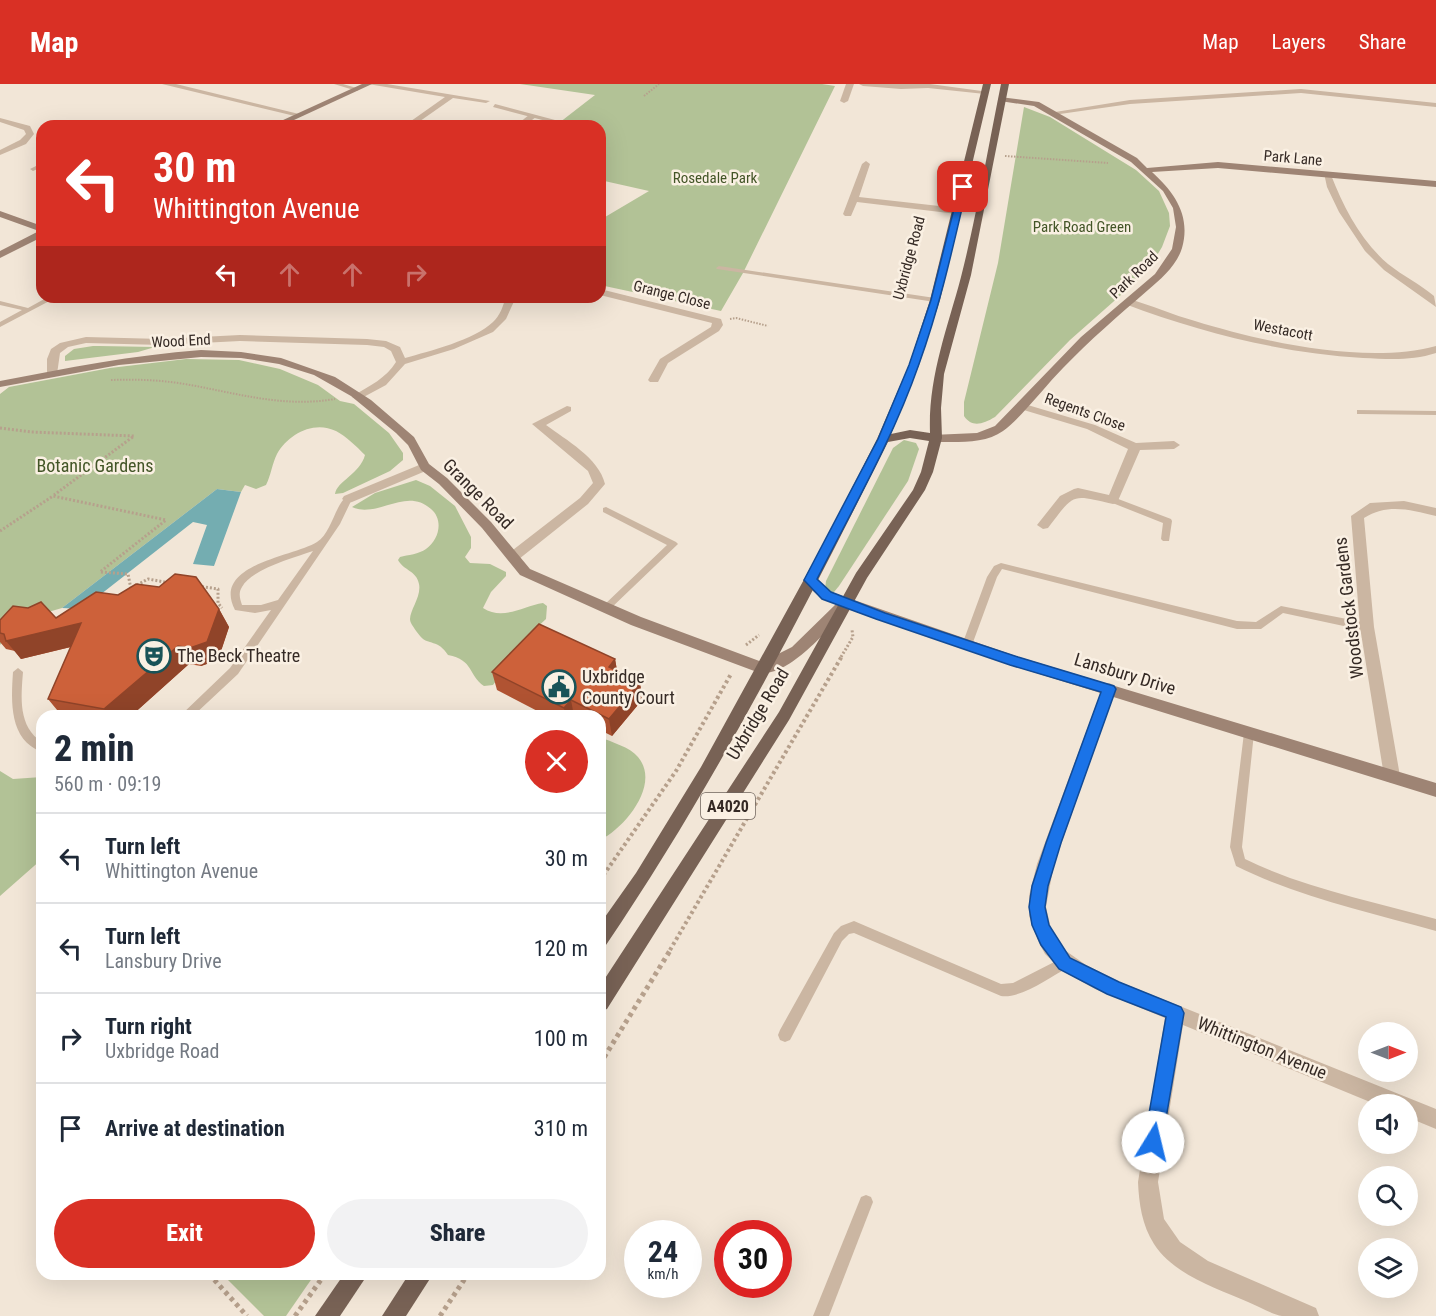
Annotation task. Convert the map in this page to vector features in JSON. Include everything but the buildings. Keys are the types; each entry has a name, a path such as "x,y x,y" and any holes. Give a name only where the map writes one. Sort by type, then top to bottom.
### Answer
{"main road":[{"name":"Uxbridge Road","path":"606,994 790,707 845,603 919,490 932,459 936,438 935,408 939,374 966,275 1005,84"},
{"name":"Uxbridge Road","path":"606,930 642,878 708,772 883,439 914,365 935,300 986,88"},
{"path":"883,439 910,434 936,438"},
{"path":"328,1315 353,1280"},
{"path":"393,1316 418,1280"}],"street":[{"path":"166,84 298,115"},
{"path":"287,120 370,84 486,100"},
{"path":"844,101 850,84"},
{"path":"863,84 986,88"},
{"path":"1053,113 1130,102 1301,91 1436,105"},
{"path":"417,120 452,96"},
{"name":"Park Road","path":"936,438 957,439 990,434 999,428 1085,339 1129,302 1170,262 1180,236 1180,217 1173,200 1148,170 1124,153 1032,102 1003,99"},
{"path":"528,120 532,117"},
{"path":"0,120 27,128 30,134 23,142 0,153"},
{"path":"849,214 866,164"},
{"name":"Park Lane","path":"1148,170 1218,165 1436,184"},
{"path":"1327,175 1336,200 1374,256 1424,292 1436,304"},
{"path":"854,199 957,211"},
{"path":"0,214 36,229"},
{"path":"0,255 36,234"},
{"name":"Grange Close","path":"606,293 717,321 718,325 715,329 664,361 654,380"},
{"name":"Westacott","path":"1129,302 1191,326 1299,350 1402,356 1422,354 1436,349"},
{"path":"401,362 423,357 490,330 502,318 508,303"},
{"path":"52,374 52,359 55,351 64,345 86,340 162,342 240,338 367,342 393,346 398,351 401,362 395,372 382,384 355,395"},
{"name":"Wood End","path":"0,384 156,357 243,356 299,367 319,374 355,395"},
{"name":"Grange Road","path":"355,395 412,442 420,453 424,466 441,479 514,556 525,572 606,608 762,668"},
{"name":"Regents Close","path":"1021,406 1091,427 1134,447 1174,446"},
{"path":"514,556 584,501 599,484 592,468 538,424 567,409"},
{"path":"1043,525 1064,499 1071,495 1084,492 1113,500 1134,453 1134,447"},
{"path":"348,499 424,466"},
{"name":"Woodstock Gardens","path":"1392,776 1367,627 1357,516 1374,506 1404,505 1436,512"},
{"name":"Lansbury Drive","path":"810,580 819,591 845,603 967,645 1436,790"},
{"path":"762,668 783,660 798,649 845,603"},
{"name":"Whittington Avenue","path":"1109,689 1053,843 1040,886 1037,907 1047,940 1064,963 1113,988 1375,1094"},
{"path":"1175,1013 1148,1182 1148,1199 1152,1218 1169,1247 1195,1268 1308,1316"},
{"path":"1418,1112 1436,1119"}],"lane":[{"path":"337,84 357,89"},
{"path":"495,106 518,110 544,120"},
{"path":"719,268 935,300"},
{"path":"0,303 29,310"},
{"path":"0,325 42,303"},
{"path":"1360,412 1436,412"},
{"path":"192,710 234,671 336,524 348,499"},
{"path":"1113,500 1168,521 1166,539"},
{"path":"606,510 673,544 606,608"},
{"path":"283,602 268,608 252,610 238,608 234,600 236,587 245,576 322,544"},
{"path":"967,645 992,577 997,568 1001,566 1237,625 1258,626 1281,609 1367,627"},
{"path":"18,672 16,708 19,723 36,745"},
{"path":"1249,733 1236,847 1240,862 1264,874 1316,891 1436,925"},
{"path":"785,1035 838,937 845,930 854,927 1001,990 1016,989 1064,963"},
{"path":"821,1316 867,1202"}],"path":[{"path":"644,96 659,84"},
{"path":"1005,156 1107,163"},
{"path":"717,321 736,318 768,326"},
{"path":"106,380 183,383 271,401 317,401 355,395"},
{"path":"0,428 31,432 134,436 53,496 0,531"},
{"path":"53,496 166,520 100,572 128,574 129,590 148,579 177,584"},
{"path":"197,586 218,589 218,603 228,614"},
{"path":"740,652 745,645 757,638 763,628"},
{"path":"606,1054 709,887 853,637"},
{"path":"606,871 676,771 730,678 731,668"},
{"path":"215,1280 248,1316"},
{"path":"295,1316 321,1280"},
{"path":"440,1316 464,1280"}],"green space":[{"name":"Rosedale Park","path":"520,84 822,84 835,86 743,273 721,311 606,286 606,216 649,191 606,181 606,120 563,120 595,95"},
{"name":"Park Road Green","path":"1024,107 1050,117 1136,170 1159,191 1169,213 1170,226 1162,247 1147,272 1070,340 995,417 982,423 974,423 964,416 964,402 998,263"},
{"path":"93,346 155,347 138,352 65,361 65,356 74,349"},
{"name":"Botanic Gardens","path":"186,359 239,360 280,369 318,385 340,401 354,404 389,433 403,453 403,460 390,471 343,493 335,494 340,485 362,462 365,455 336,431 319,427 302,431 288,440 277,454 266,485 256,489 245,485 241,492 217,489 62,608 31,617 12,629 0,645 0,394 9,387 110,368"},
{"path":"904,440 916,443 919,449 908,481 839,586 834,592 829,592 825,589 826,581 893,448"},
{"path":"416,480 430,486 455,506 471,537 471,548 465,557 470,563 490,564 506,572 506,576 491,592 483,608 490,612 506,613 543,603 547,606 546,619 532,632 493,685 484,686 467,664 448,655 441,647 424,640 411,623 419,584 416,576 398,560 400,557 423,551 430,545 437,535 439,524 435,514 421,503 412,501 362,510 352,507 375,493"},
{"path":"606,740 635,753 644,768 645,780 643,792 637,804 620,826 606,836"},
{"path":"0,771 13,779 36,777 36,864 0,896"},
{"path":"228,1280 311,1280 286,1316 264,1316"}],"water":[{"path":"217,489 241,492 214,566 193,564 207,525 193,522 82,609 62,608"}],"place":[{"name":"The Beck Theatre","path":"154,656"},
{"name":"Uxbridge County Court","path":"559,687"}],"route":[{"path":"963,187 935,300 914,365 883,439 810,580 826,596 880,616 1015,661 1109,689 1053,843 1040,886 1037,907 1047,940 1064,963 1113,988 1175,1013 1153,1142"}]}
